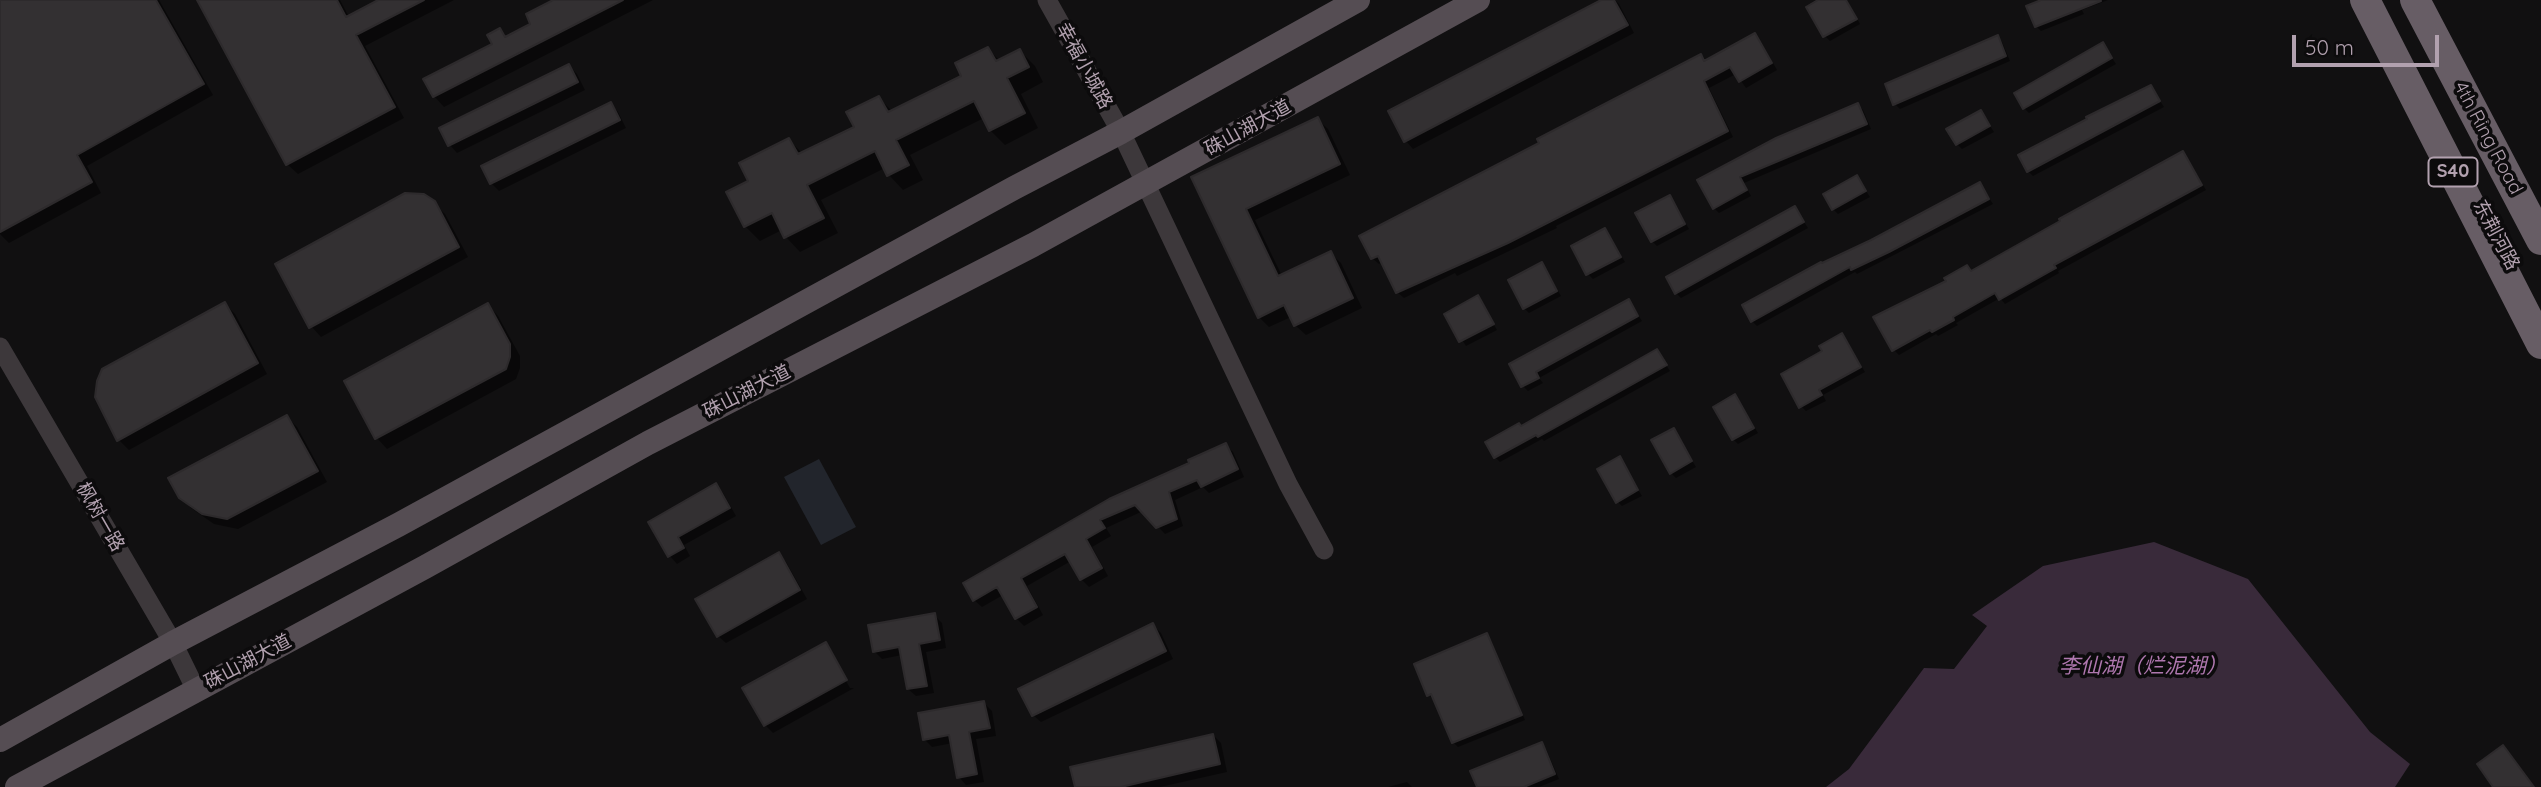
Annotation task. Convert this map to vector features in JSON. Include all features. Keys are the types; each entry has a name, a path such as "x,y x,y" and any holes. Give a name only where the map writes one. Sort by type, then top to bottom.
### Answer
{"highway":[{"name":"S40","path":"2365,0 2541,344"},
{"name":"4th Ring Road","path":"2415,0 2541,240"}],"main road":[{"path":"0,740 173,643 410,518 1121,132 1358,0"},
{"name":"硃山湖大道","path":"17,787 648,443 1146,184 1478,0"},
{"name":"东荆河路","path":"2373,0 2541,321"}],"street":[{"name":"幸福小城路","path":"1047,0 1121,132 1288,484 1324,550"},
{"name":"枫树一路","path":"0,347 173,643 196,690"}],"shaded area":[{"path":"819,459 856,527 821,545 784,477"}],"water":[{"name":"李仙湖（烂泥湖）","path":"2154,542 2248,579 2370,732 2410,764 2395,787 1826,787 1849,769 1924,668 1954,669 1987,626 1972,615 2043,566"}],"building":[{"path":"0,0 156,0 204,84 77,155 92,182 0,232"},
{"path":"197,0 337,0 346,17 378,0 424,0 356,35 395,107 286,165"},
{"path":"553,0 623,0 433,97 423,79 492,44 487,35 500,28 505,37 530,24 526,14"},
{"path":"1601,0 1614,0 1628,25 1404,142 1388,111"},
{"path":"1818,0 1846,0 1857,19 1823,37 1806,7"},
{"path":"2041,0 2101,1 2035,27 2026,6"},
{"path":"1755,33 1772,63 1739,82 1730,67 1704,81 1728,131 1508,243 1396,293 1378,256 1371,259 1359,236 1539,143 1537,139 1701,54 1704,61"},
{"path":"1998,35 2006,56 1893,105 1885,84"},
{"path":"2103,42 2112,58 2023,109 2014,93"},
{"path":"988,47 996,61 1020,49 1029,67 1007,78 1025,113 989,131 974,101 896,140 909,165 887,176 875,151 807,185 824,218 784,238 772,213 744,227 726,192 748,181 739,163 789,138 798,154 854,127 846,112 879,96 888,112 961,76 955,63"},
{"path":"569,64 578,82 448,146 439,128"},
{"path":"2151,85 2160,101 2027,172 2018,155"},
{"path":"611,102 620,120 490,184 481,166"},
{"path":"1858,103 1867,124 1740,177 1747,190 1713,209 1697,180 1776,138"},
{"path":"1981,110 1990,126 1956,145 1946,129"},
{"path":"1318,117 1340,164 1246,209 1278,276 1331,251 1353,298 1294,326 1284,305 1258,318 1191,177"},
{"path":"2183,151 2202,185 2054,265 2056,268 1999,300 1995,293 1953,317 1954,320 1892,351 1873,317 1946,281 1944,278 1967,265 1971,271"},
{"path":"1857,175 1866,191 1832,210 1823,194"},
{"path":"1980,182 1989,199 1889,252 1851,270 1850,267 1751,322 1742,305"},
{"path":"405,193 424,194 435,201 459,247 309,328 275,264"},
{"path":"1670,195 1685,224 1651,242 1635,213"},
{"path":"1795,206 1804,222 1675,294 1666,277"},
{"path":"1605,228 1621,257 1586,275 1571,246"},
{"path":"1542,262 1557,291 1523,309 1508,280"},
{"path":"1478,295 1494,324 1459,342 1444,314"},
{"path":"1629,299 1638,316 1536,372 1539,378 1521,387 1509,364"},
{"path":"225,302 258,363 117,441 95,397 102,369"},
{"path":"488,303 510,344 506,369 375,439 344,381"},
{"path":"1842,333 1861,367 1819,390 1822,395 1799,408 1781,374 1822,351 1819,346"},
{"path":"1657,349 1667,365 1538,437 1536,435 1494,458 1485,442 1519,423 1521,426"},
{"path":"1735,394 1754,428 1732,440 1713,407"},
{"path":"287,415 318,471 227,519 202,514 179,498 168,478"},
{"path":"1674,428 1692,461 1670,474 1651,440"},
{"path":"1226,443 1238,469 1201,487 1197,480 1169,492 1177,519 1156,528 1135,505 1100,520 1105,528 1086,539 1102,568 1080,580 1065,554 1021,578 1037,607 1015,619 997,587 973,601 963,583 1109,499"},
{"path":"1620,456 1638,490 1616,503 1597,469"},
{"path":"716,483 730,508 678,537 684,548 668,557 648,522"},
{"path":"779,552 800,590 717,637 695,599"},
{"path":"935,613 940,640 919,644 927,686 907,689 899,647 873,652 868,625"},
{"path":"1153,623 1166,651 1032,716 1018,689"},
{"path":"1487,633 1522,715 1452,743 1431,694 1427,696 1414,664"},
{"path":"826,642 847,680 764,726 742,688"},
{"path":"984,701 990,728 969,732 977,774 957,778 949,735 923,740 918,713"},
{"path":"1213,734 1220,764 1121,787 1075,787 1070,767"},
{"path":"1542,742 1555,774 1524,787 1477,787 1470,771"},
{"path":"2503,745 2534,787 2493,787 2477,764"}]}
